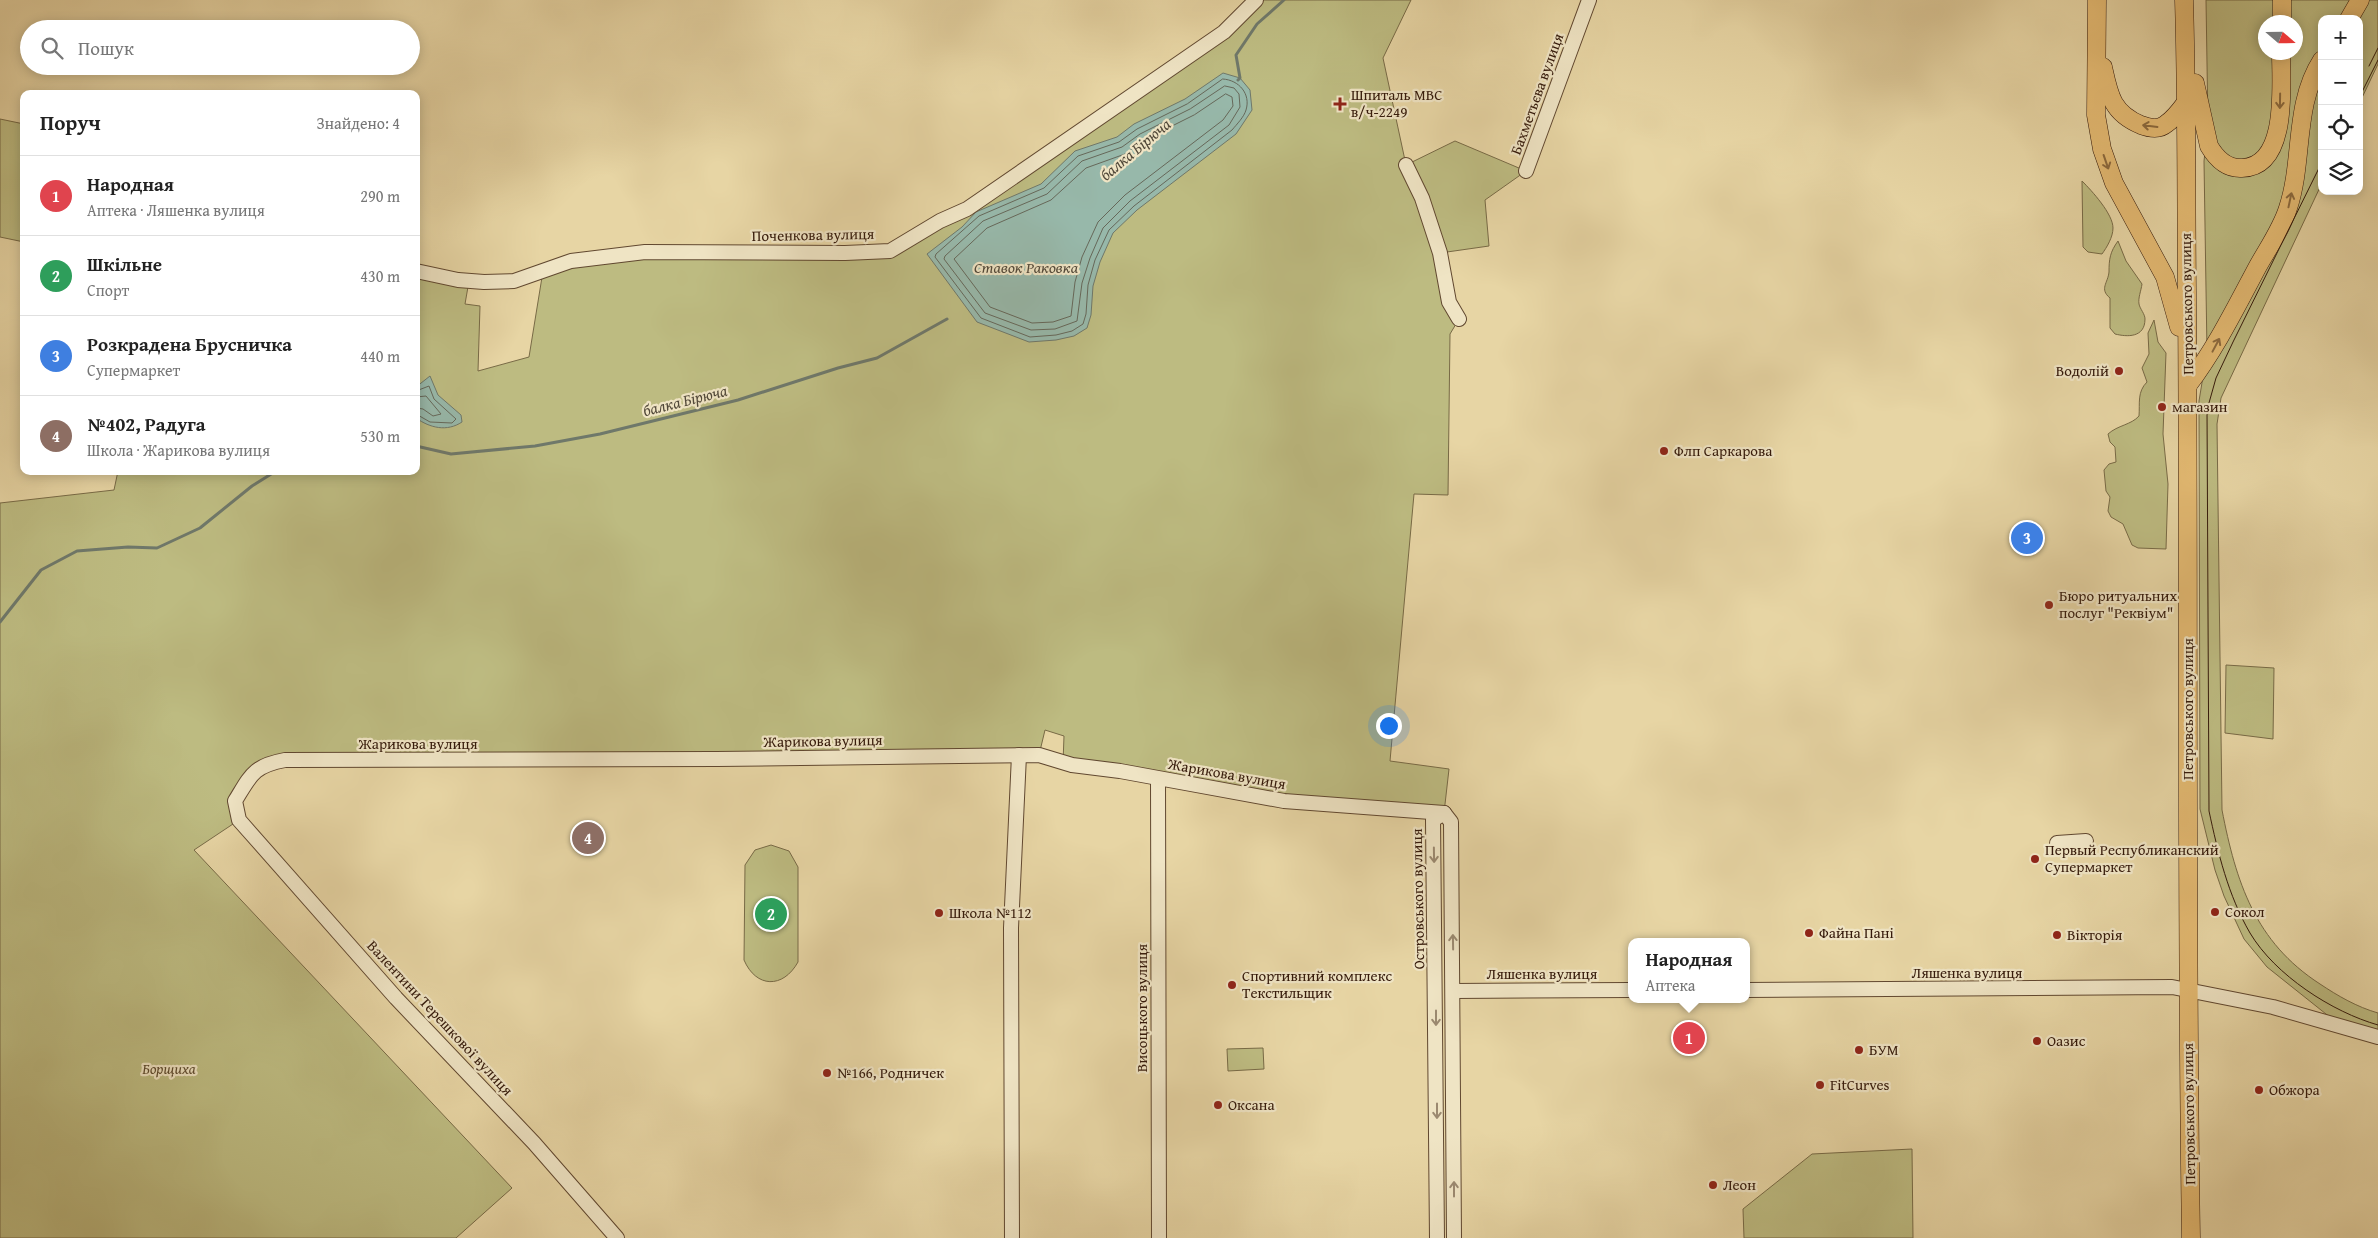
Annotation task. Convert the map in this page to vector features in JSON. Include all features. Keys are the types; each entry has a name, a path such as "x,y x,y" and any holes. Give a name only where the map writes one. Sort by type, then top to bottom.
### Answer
{"main road":[{"path":"2097,0 2096,115 2107,166 2147,241 2171,295 2181,334 2188,385"},
{"name":"Петровського вулиця","path":"2184,0 2187,101 2188,385 2187,990 2192,1238"},
{"path":"2282,0 2282,15"},
{"path":"2351,15 2360,0"},
{"path":"2098,19 2107,82 2112,100 2120,113 2130,121 2155,128 2165,126 2187,101"},
{"path":"2185,30 2209,146 2214,154 2228,166 2250,167 2266,158 2276,139 2280,117 2281,60"},
{"path":"2188,385 2210,355 2288,209 2295,178 2302,112 2308,89 2318,68"}],"street":[{"name":"Поченкова вулиця","path":"420,272 458,280 484,282 514,281 571,261 645,252 845,253 890,251 983,198 1224,32 1256,0"},
{"name":"Бахметьєва вулиця","path":"1526,171 1589,0"},
{"path":"1406,165 1422,198 1440,254 1449,302 1459,319"},
{"path":"1012,1238 1011,928 1019,755"},
{"name":"Жарикова вулиця","path":"239,820 235,801 252,772 269,763 285,760 717,759 1019,755 1039,755 1063,763 1120,771 1284,801 1444,813"},
{"name":"Висоцького вулиця","path":"1158,779 1159,1238"},
{"path":"1444,813 1451,822 1454,991 1454,1238"},
{"name":"Островського вулиця","path":"1438,1238 1433,820 1444,813"},
{"name":"Валентини Терешкової вулиця","path":"239,820 396,998 534,1143 617,1238"},
{"path":"2057,843 2086,841"},
{"name":"Ляшенка вулиця","path":"1750,990 2172,987 2273,1007 2378,1037"},
{"name":"Ляшенка вулиця","path":"1454,991 1628,990"}],"green space":[{"name":"Борщиха","path":"1256,0 1411,0 1383,58 1406,165 1455,141 1526,171 1485,200 1489,246 1440,253 1459,319 1450,334 1448,495 1414,494 1390,761 1449,769 1444,813 1329,803 1063,763 1064,736 1045,730 1039,755 269,763 235,801 239,820 194,850 512,1188 456,1238 0,1238 0,503 114,490 117,475 420,475 420,272 469,281 465,304 480,306 478,371 529,357 543,271 571,261 869,251 924,232 1224,32"},
{"path":"2206,0 2378,0 2378,64 2363,96 2363,15 2318,15 2318,192 2221,398 2217,424 2222,810 2234,862 2252,908 2264,929 2279,949 2320,984 2355,1004 2378,1013 2378,1037 2331,1018 2267,967 2244,939 2224,896 2215,870 2200,809 2199,401 2207,352 2204,161 2208,126"},
{"path":"0,119 20,123 20,241 0,237"},
{"path":"2082,181 2101,203 2112,222 2112,235 2102,254 2088,252 2083,247"},
{"path":"2118,241 2126,261 2142,284 2139,302 2145,317 2144,325 2139,333 2130,336 2115,334 2110,328 2110,298 2105,292 2110,256"},
{"path":"2154,320 2158,342 2166,353 2163,434 2168,484 2166,549 2138,548 2132,545 2123,524 2111,517 2108,511 2110,497 2106,491 2104,470 2109,464 2116,462 2115,447 2110,442 2108,434 2139,416 2140,394 2147,382 2142,368 2149,354 2148,333"},
{"path":"2226,665 2274,668 2273,739 2225,733"},
{"path":"771,845 789,851 798,867 798,962 785,977 770,982 755,976 744,960 745,865 755,850"},
{"path":"1263,1048 1264,1069 1228,1071 1227,1049"},
{"path":"1912,1149 1913,1238 1744,1238 1743,1209 1812,1154"}],"water":[{"name":"Ставок Раковка","path":"1223,73 1240,78 1250,90 1252,110 1236,134 1137,210 1113,233 1100,262 1093,286 1091,315 1087,328 1074,336 1056,340 1029,342 977,322 927,254 962,227 976,212 1041,184 1075,151 1117,137 1134,124 1185,99"},
{"path":"430,376 438,395 461,415 462,422 450,427 439,428 420,420 420,384"}],"waterway":[{"name":"балка Бірюча","path":"1238,80 1240,78 1236,55 1257,24 1284,0"},
{"name":"балка Бірюча","path":"420,447 451,454 535,446 600,434 738,400 838,368 877,358 947,319"},
{"name":"балка Бірюча","path":"0,622 41,570 77,551 128,547 157,548 200,528 252,486 270,475"}],"tram line":[{"path":"2369,66 2378,48"},
{"path":"2363,90 2378,60"},
{"path":"2318,170 2216,378 2207,410 2209,811 2220,858 2230,889 2242,919 2261,948 2274,963 2306,990 2342,1011 2378,1025"}],"place":[{"name":"Шпиталь МВС в/ч-2249","path":"1340,104"},
{"name":"Водолій","path":"2119,371"},
{"name":"магазин","path":"2162,407"},
{"name":"Флп Саркарова","path":"1664,451"},
{"name":"Розкрадена Брусничка","path":"2027,538"},
{"name":"Бюро ритуальних послуг \"Реквіум\"","path":"2049,605"},
{"name":"№402, Радуга","path":"588,838"},
{"name":"Первый Республиканский Супермаркет","path":"2035,859"},
{"name":"Сокол","path":"2215,912"},
{"name":"Школа №112","path":"939,913"},
{"name":"Шкільне","path":"771,914"},
{"name":"Файна Пані","path":"1809,933"},
{"name":"Вікторія","path":"2057,935"},
{"name":"Спортивний комплекс Текстильщик","path":"1232,985"},
{"name":"Народная","path":"1689,1038"},
{"name":"Оазис","path":"2037,1041"},
{"name":"БУМ","path":"1859,1050"},
{"name":"№166, Родничек","path":"827,1073"},
{"name":"FitCurves","path":"1820,1085"},
{"name":"Обжора","path":"2259,1090"},
{"name":"Оксана","path":"1218,1105"},
{"name":"Леон","path":"1713,1185"}]}
